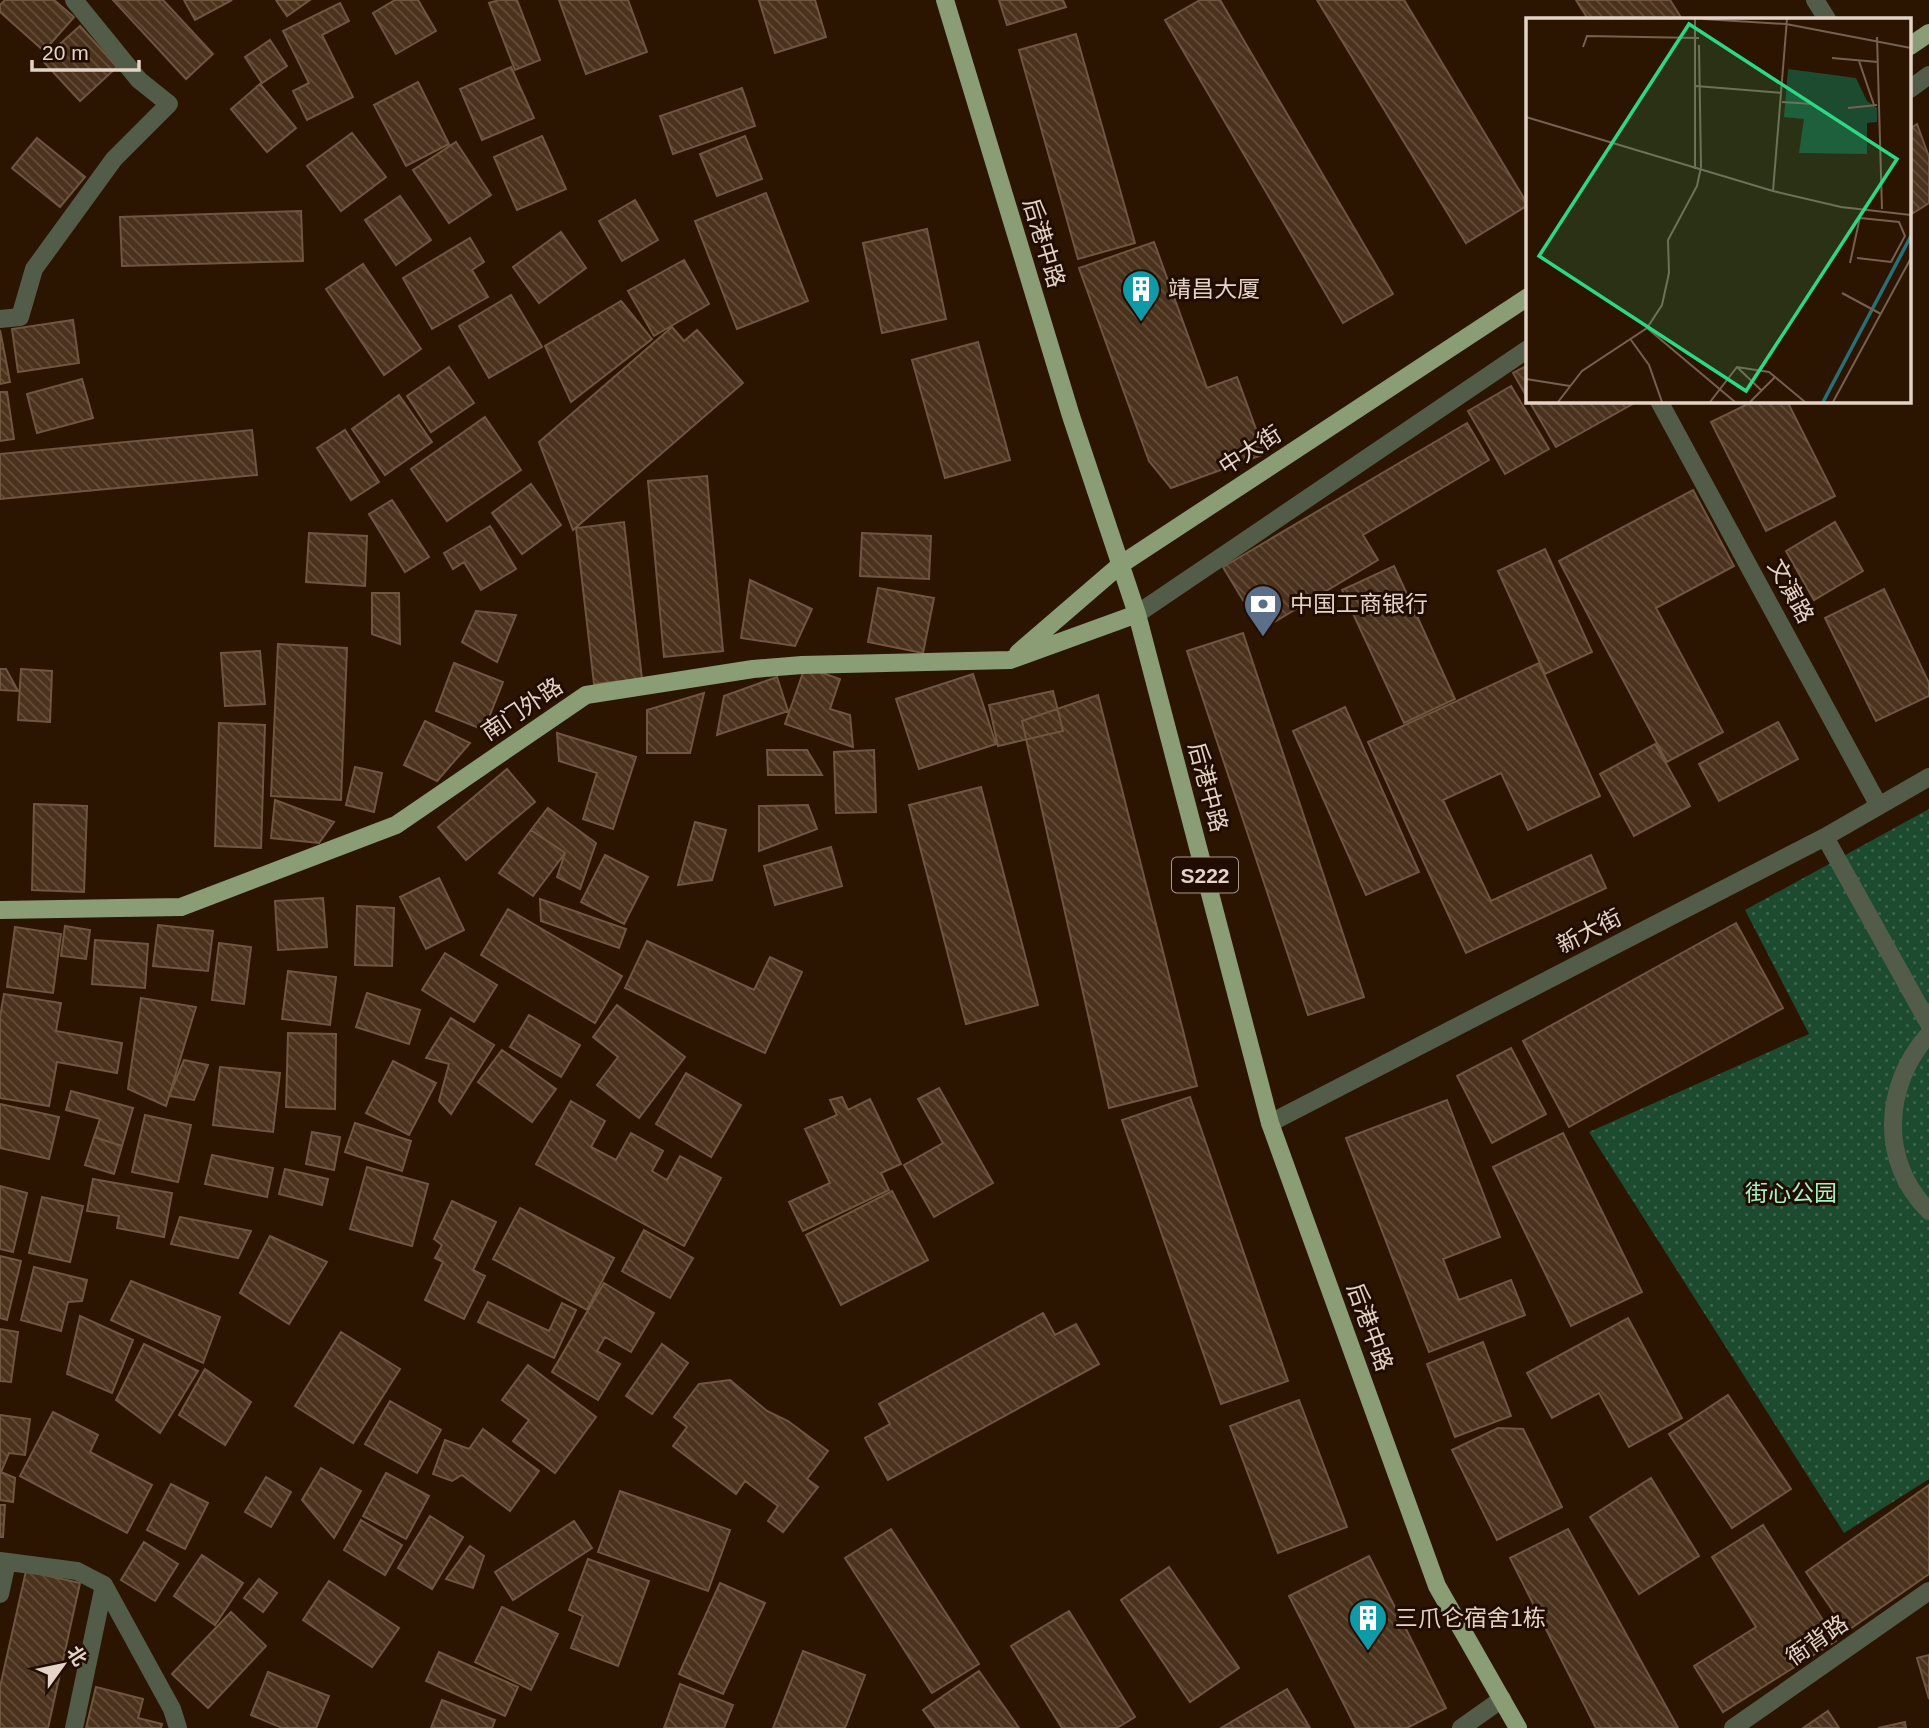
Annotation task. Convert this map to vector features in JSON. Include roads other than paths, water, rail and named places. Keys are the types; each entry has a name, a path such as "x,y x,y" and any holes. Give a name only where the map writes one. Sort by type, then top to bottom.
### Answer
{"main road":[{"name":"后港中路","path":"945,0 1071,416 1137,614 1270,1123 1437,1586 1518,1728"},
{"path":"1912,45 1929,33"},
{"name":"中大街","path":"1010,660 1120,565 1526,298"},
{"name":"南门外路","path":"0,910 181,907 396,825 586,695 753,669 802,665 1010,660 1137,614"}],"street":[{"path":"0,319 20,317 34,269 114,159 169,104 139,80 74,0"},
{"path":"1815,0 1826,18"},
{"path":"1912,88 1929,75"},
{"path":"1137,614 1526,350"},
{"name":"文演路","path":"1660,402 1879,806"},
{"name":"新大街","path":"1270,1123 1825,836 1929,777"},
{"path":"1825,836 1929,1024"},
{"path":"1929,1034 1905,1068 1896,1091 1892,1116 1893,1142 1900,1166 1911,1188 1929,1211"},
{"path":"0,1594 3,1561 76,1571 104,1586 172,1709 178,1728"},
{"path":"74,1728 104,1586"},
{"name":"衙背路","path":"1733,1728 1929,1591"},
{"path":"1461,1728 1502,1699"}],"place":[{"name":"靖昌大厦","path":"1141,323"},
{"name":"中国工商银行","path":"1263,638"},
{"name":"三爪仑宿舍1栋","path":"1368,1652"}],"park label":[{"name":"街心公园","path":"1791,1193"}]}
